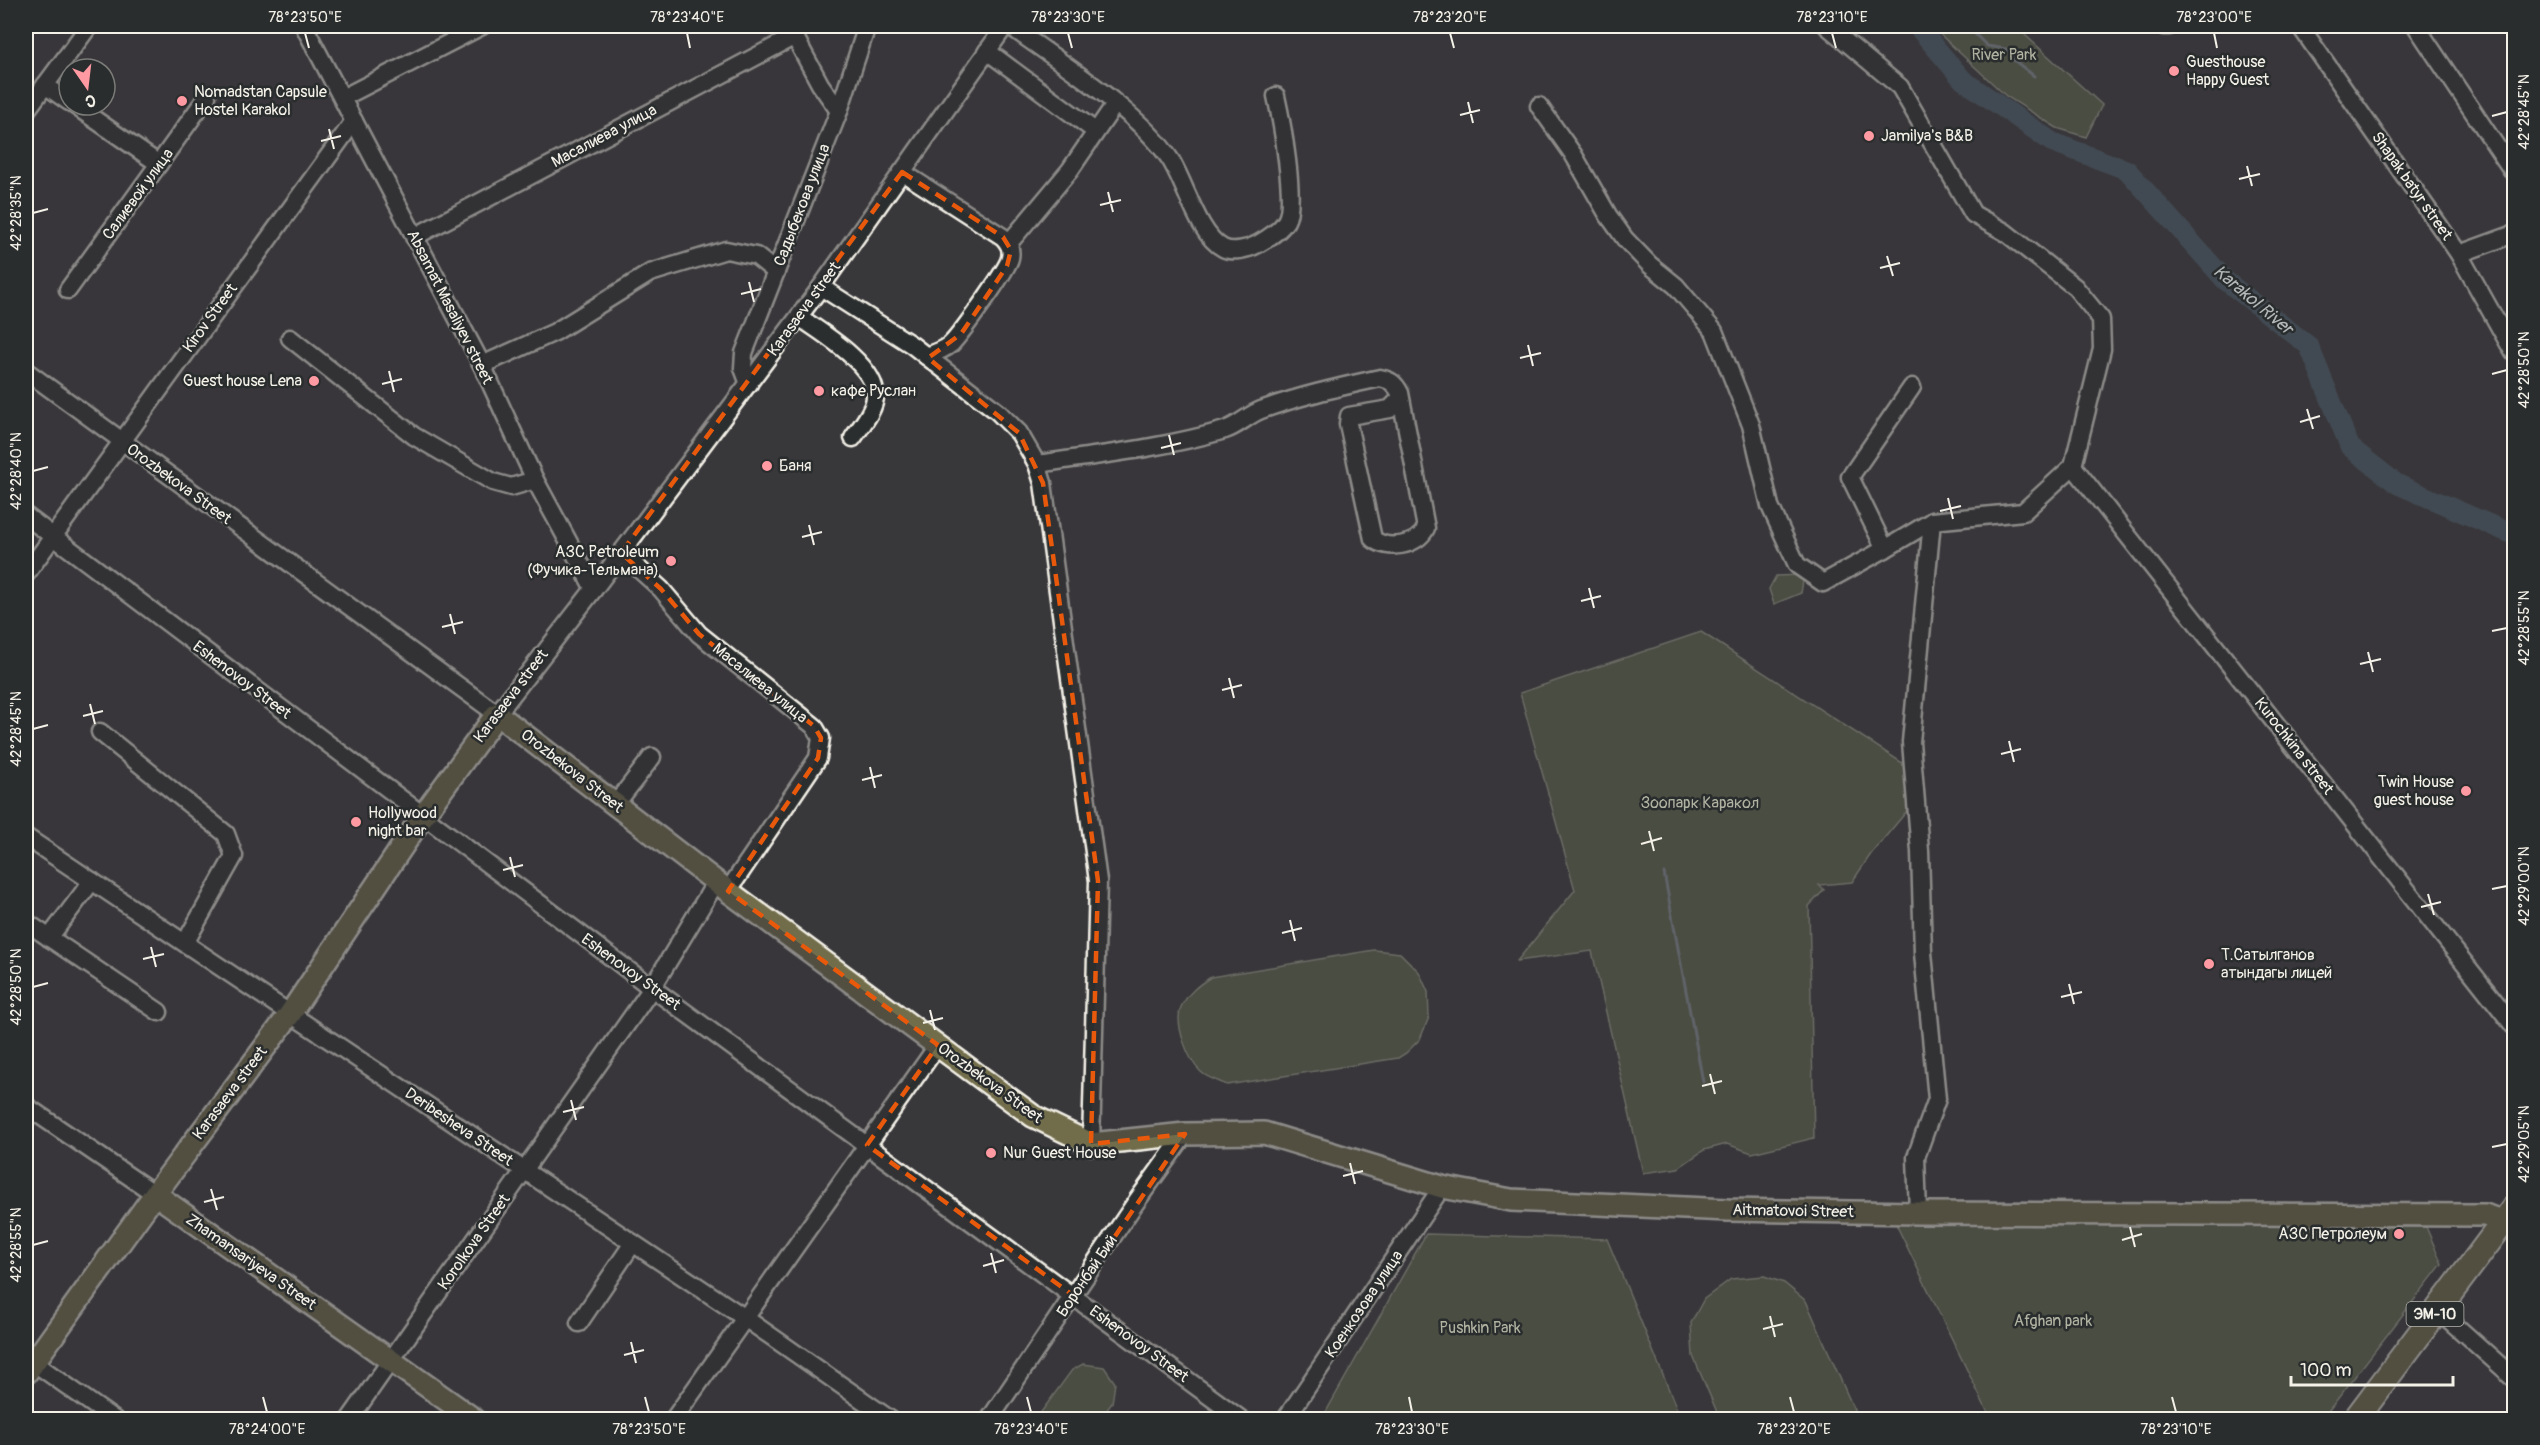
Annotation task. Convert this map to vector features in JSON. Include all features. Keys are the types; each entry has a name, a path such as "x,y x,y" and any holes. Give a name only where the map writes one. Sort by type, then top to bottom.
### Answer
{"highway":[{"name":"ЭМ-10","path":"2355,1419 2509,1215"}],"main road":[{"name":"Orozbekova Street","path":"497,714 722,887 1033,1116 1091,1144"},
{"name":"Karasaeva street","path":"28,1364 290,1014 422,817 497,714"},
{"name":"Aitmatovoi Street","path":"1091,1144 1185,1134 1264,1133 1442,1187 1511,1200 1728,1210 1918,1213 2509,1215"},
{"name":"Zhamansariyeva Street","path":"155,1194 475,1419"}],"street":[{"path":"26,111 89,26"},
{"name":"Absamat Masaliyev street","path":"304,26 482,365 535,480 594,589"},
{"path":"342,98 482,26"},
{"name":"Садыбекова улица","path":"749,384 743,368 744,353 839,111 867,26"},
{"name":"Karasaeva street","path":"497,714 799,317 1005,26"},
{"path":"1010,26 1115,104 1151,136 1170,159 1202,225 1215,242 1224,249 1243,249 1268,238 1286,221 1291,206 1282,123 1275,96"},
{"path":"1539,105 1573,154 1608,215 1625,239 1650,265 1676,286 1714,331 1751,425 1770,506 1797,565 1823,583 1932,521 2024,512 2073,466 2102,349 2101,319 2075,287 2005,232 1973,213 1900,87 1827,26"},
{"path":"2164,26 2169,26"},
{"name":"Shapak batyr street","path":"2300,26 2459,254 2514,353"},
{"path":"2416,26 2514,173"},
{"path":"792,31 820,84 839,111"},
{"name":"Масалиева улица","path":"414,237 792,31"},
{"path":"987,51 1095,131"},
{"path":"45,85 57,94"},
{"name":"Салиевой улица","path":"68,290 207,97"},
{"path":"926,356 949,346 961,333 1007,266 1010,258 1009,243 1070,170 1115,104"},
{"path":"91,117 159,164"},
{"name":"Kirov Street","path":"26,573 354,121"},
{"path":"902,172 1009,243"},
{"path":"2459,254 2514,234"},
{"path":"482,365 555,332 650,273 726,250 756,256 776,272"},
{"path":"821,287 926,356 998,412 1019,433 1037,464 1043,483 1098,881 1091,1144"},
{"path":"799,317 846,350 873,385 876,397 853,438"},
{"path":"290,338 423,442 493,482 511,487 535,480"},
{"name":"Orozbekova Street","path":"26,371 497,714"},
{"path":"1037,464 1107,454 1227,429 1259,411 1331,389 1380,378 1389,380 1396,386 1400,399 1426,528 1416,540 1388,546 1379,544 1373,539 1348,424 1349,416 1390,408 1400,399"},
{"path":"1885,549 1850,477 1912,387"},
{"name":"Kurochkina street","path":"2073,466 2514,1026"},
{"name":"Eshenovoy Street","path":"26,516 422,817 652,988 1242,1419"},
{"path":"1918,1213 1916,1157 1937,1099 1923,953 1920,851 1911,742 1932,521"},
{"name":"Масалиева улица","path":"621,553 661,589 699,634 813,726 821,738 818,758 722,887"},
{"path":"100,732 226,834 232,845 234,856 185,943"},
{"path":"615,805 652,757"},
{"name":"Deribesheva Street","path":"26,837 745,1318 891,1419"},
{"path":"49,938 92,881"},
{"name":"Korolkova Street","path":"349,1419 722,887"},
{"path":"26,922 159,1012"},
{"path":"673,1419 938,1045"},
{"name":"Zhamansariyeva Street","path":"26,1106 155,1194"},
{"name":"Боронбай Бий","path":"989,1419 1136,1202 1185,1134"},
{"name":"Коенкозова улица","path":"1285,1419 1442,1187"},
{"path":"579,1323 633,1243"},
{"path":"2438,1310 2514,1378"},
{"path":"28,1364 115,1419"}],"highlighted area":[{"path":"902,172 1003,237 1011,250 1007,266 961,334 928,358 1019,433 1043,483 1098,881 1091,1144 1185,1134 1074,1296 867,1145 938,1045 728,891 818,758 821,738 814,726 699,634 661,589 621,553"}],"green space":[{"name":"River Park","path":"1931,26 2015,26 2102,105 2086,137 2057,128 2006,96"},
{"path":"1804,575 1801,593 1774,604 1769,589 1776,576"},
{"name":"Зоопарк Каракол","path":"1701,632 1907,766 1912,805 1871,854 1852,882 1819,885 1824,890 1809,906 1814,1138 1752,1153 1727,1144 1704,1150 1678,1168 1643,1173 1592,951 1517,961 1575,890 1520,693"},
{"path":"1374,950 1400,953 1419,972 1428,992 1429,1017 1420,1039 1398,1058 1227,1085 1204,1074 1191,1059 1183,1041 1179,1014 1187,998 1211,977"},
{"name":"Afghan park","path":"1895,1222 2426,1227 2442,1264 2322,1419 1991,1419"},
{"name":"Pushkin Park","path":"1426,1234 1607,1239 1681,1419 1322,1419"},
{"path":"1764,1276 1784,1283 1806,1301 1858,1419 1720,1419 1693,1356 1691,1323 1704,1299 1731,1279"},
{"path":"1083,1364 1104,1367 1115,1383 1112,1403 1100,1419 1036,1419 1072,1370"}],"waterway":[{"name":"Karakol River","path":"1917,26 1963,80 2052,142 2127,170 2226,281 2309,346 2350,447 2397,484 2514,535"},
{"path":"1967,26 1987,46 2006,49 2015,61 2034,76"},
{"path":"1664,873 1703,1082"}],"place":[{"name":"Guesthouse Happy Guest","path":"2174,71"},
{"name":"Nomadstan Capsule Hostel Karakol","path":"182,101"},
{"name":"Jamilya's B&B","path":"1869,136"},
{"name":"Guest house Lena","path":"314,381"},
{"name":"кафе Руслан","path":"819,391"},
{"name":"Баня","path":"767,466"},
{"name":"АЗС Petroleum (Фучика-Тельмана)","path":"671,561"},
{"name":"Twin House guest house","path":"2466,791"},
{"name":"Hollywood night bar","path":"356,822"},
{"name":"Т.Сатылганов атындагы лицей","path":"2209,964"},
{"name":"Nur Guest House","path":"991,1153"},
{"name":"АЗС Петролеум","path":"2399,1234"}]}
